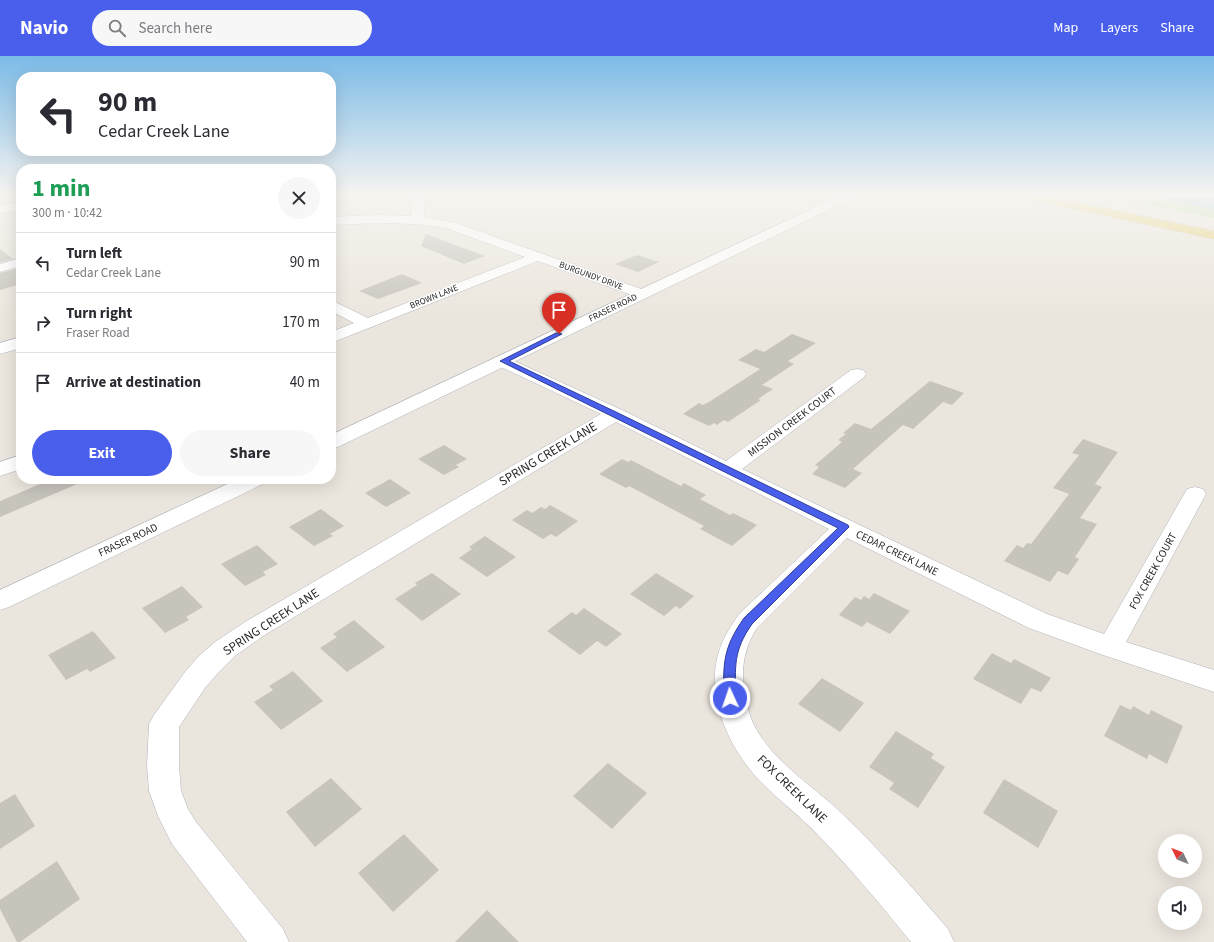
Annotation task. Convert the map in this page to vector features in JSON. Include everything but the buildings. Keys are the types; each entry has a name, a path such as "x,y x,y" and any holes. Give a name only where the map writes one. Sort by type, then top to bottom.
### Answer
{"street":[{"name":"BURGUNDY DRIVE","path":"478,235 642,294"},
{"name":"FRASER ROAD","path":"336,441 766,235"},
{"name":"BROWN LANE","path":"336,336 537,257"},
{"path":"0,268 16,263"},
{"path":"336,308 367,324"},
{"path":"0,349 16,344"},
{"name":"CEDAR CREEK LANE","path":"503,361 616,414 727,470 1038,621 1110,647 1214,681"},
{"name":"MISSION CREEK COURT","path":"727,470 857,374"},
{"name":"SPRING CREEK LANE","path":"270,942 184,833 174,816 164,791 164,724 195,680 208,665 225,649 254,629 616,414"},
{"path":"0,470 16,463"},
{"name":"FRASER ROAD","path":"0,600 244,484"},
{"name":"FOX CREEK COURT","path":"1110,647 1195,494"},
{"name":"FOX CREEK LANE","path":"845,527 748,621 738,636 732,650 729,669 730,698 739,726 752,750 766,767 847,842 882,879 935,942"}],"route":[{"path":"559,334 503,361 616,414 845,527 748,621 738,636 732,650 729,669 730,698"}]}
